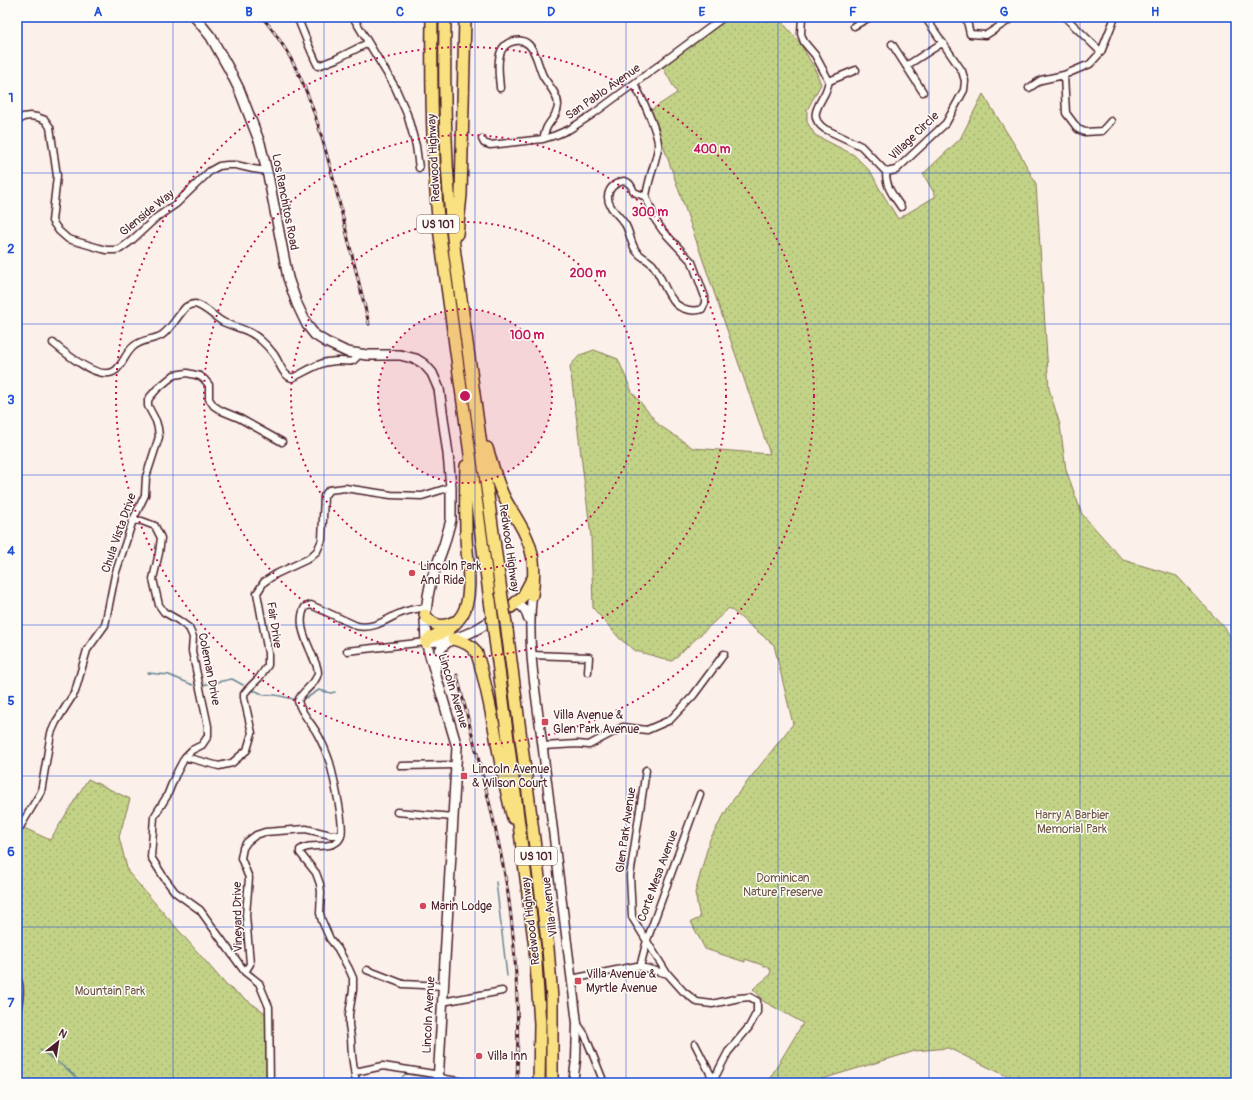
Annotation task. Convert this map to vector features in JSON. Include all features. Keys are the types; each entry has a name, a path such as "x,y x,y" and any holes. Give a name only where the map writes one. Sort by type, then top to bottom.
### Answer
{"highway":[{"name":"Redwood Highway","path":"432,17 431,102 435,191 443,261 524,859 537,973 540,1024 539,1083"},
{"name":"Redwood Highway","path":"446,17 444,78 446,148 450,205 455,255 502,591 548,948 553,1017 552,1083"},
{"path":"455,255 460,208 464,17"},
{"path":"463,84 470,17"},
{"path":"478,419 502,493 522,527 531,546 534,574 532,595"},
{"path":"426,642 430,637 448,630 459,618 466,607 468,590 466,430"},
{"path":"511,607 523,596 534,574"},
{"path":"426,612 432,623 441,626 449,624 459,618"},
{"path":"453,639 470,645 478,657 493,721 506,794 524,859"}],"main road":[{"name":"Los Ranchitos Road","path":"195,17 220,52 239,89 260,143 288,278 292,292 307,326 315,335 342,350 378,356"},
{"name":"Lincoln Avenue","path":"378,356 397,354 413,358 424,364 434,376 440,393 451,487 450,520 444,545 431,581 426,612 426,642 457,747 438,1079"},
{"path":"435,674 440,650 445,644 453,639 476,630 511,607"},
{"path":"426,642 453,639"}],"street":[{"path":"297,17 318,66 368,43"},
{"path":"353,17 395,87 407,114 416,146 419,168"},
{"name":"San Pablo Avenue","path":"482,139 484,143 490,145 543,139 556,135 579,124 724,17"},
{"path":"802,17 801,34 804,42 815,55 829,81 856,70"},
{"path":"854,26 870,17"},
{"name":"Village Circle","path":"829,81 816,109 817,121 820,126 861,146 886,172 896,170 946,124 964,90 965,81 962,72 925,17"},
{"path":"966,17 970,34 986,35 1014,17"},
{"path":"1065,17 1101,52"},
{"path":"1029,88 1041,80 1064,75 1090,64 1101,52 1115,17"},
{"path":"500,88 499,61 503,48 507,43 513,41 527,43 534,52 542,75 557,100 557,112 547,128 543,139"},
{"path":"906,66 942,43"},
{"path":"892,44 923,92"},
{"path":"1064,75 1066,113 1078,129 1085,132 1102,131 1111,121"},
{"path":"634,84 638,90 651,123 658,147 647,186 646,197 656,221 663,231 692,262 705,297 705,303 702,309 692,311 677,305 664,288 657,270 637,252 625,223 615,213 608,202 610,188 618,182 626,181 632,186 634,192 646,197"},
{"name":"Glenside Way","path":"17,122 23,117 37,117 45,120 50,127 57,176 52,221 59,231 68,238 106,250 120,249 131,241 157,217 176,204 210,171 219,166 236,165 253,170 267,171"},
{"path":"886,172 888,188 901,207"},
{"path":"52,343 80,363 96,372 111,373 117,370 133,347 138,343 163,335 186,307 194,304 223,321 251,332 268,346 287,377 292,378 317,365 328,362 352,362 359,354"},
{"name":"Chula Vista Drive","path":"17,832 41,792 52,733 56,722 75,692 87,650 105,625 115,575 133,520 145,495 146,477 159,437 158,428 148,406 148,400 157,389 174,375 187,373 200,376 209,385 209,399 214,406 282,442"},
{"name":"Fair Drive","path":"185,757 219,766 232,763 247,750 252,733 244,694 268,666 268,652 257,593 264,582 276,574 308,559 317,551 322,540 324,496 329,490 345,488 391,496 422,496 451,487"},
{"name":"Coleman Drive","path":"133,520 142,520 155,526 161,538 159,553 152,579 159,605 164,612 189,628 193,637 192,651 208,720 208,736 202,745 192,750 185,757 167,796 154,817 151,857 175,892 200,910 245,972 259,983 269,1007 270,1083"},
{"name":"Villa Avenue","path":"532,595 530,626 531,655 577,1023 585,1035 604,1083"},
{"path":"356,1083 352,1056 352,1038 349,1014 353,990 353,978 338,949 330,939 322,921 320,913 320,884 316,873 300,853 300,850 304,847 337,842 341,835 341,819 330,762 317,733 298,701 302,693 316,679 318,673 317,666 305,637 301,614 305,607 311,605 364,628 383,622 408,610 426,612"},
{"name":"Villa Avenue","path":"511,607 518,605 524,608 530,626"},
{"path":"347,651 426,642"},
{"path":"543,746 577,744 589,745 623,727 646,730 670,720 693,696 724,654"},
{"path":"531,655 589,657 588,672"},
{"path":"401,766 456,765"},
{"name":"Glen Park Avenue","path":"646,770 630,876 632,917 668,974 683,991 697,1002 712,1004 750,996 757,1001 757,1012 749,1027 728,1052 713,1081"},
{"name":"Corte Mesa Avenue","path":"640,967 647,940 700,794"},
{"path":"397,812 453,817"},
{"name":"Vineyard Drive","path":"245,972 250,964 246,915 249,878 242,858 243,848 247,842 256,835 265,832 306,829 331,835 341,835"},
{"path":"571,979 637,966 668,974"},
{"path":"367,970 403,984 443,986"},
{"path":"17,978 20,993 17,1011"},
{"path":"442,1002 502,991"},
{"path":"573,1083 576,1060 577,1023"},
{"path":"695,1044 713,1081"},
{"path":"355,1072 383,1066 434,1074 438,1079 471,1083"}],"green space":[{"name":"Harry A Barbier Memorial Park","path":"724,17 773,17 783,23 800,43 814,67 821,84 807,110 807,122 815,135 854,155 871,172 898,219 936,196 923,174 960,139 983,94 1019,152 1036,184 1049,389 1060,425 1066,470 1082,514 1123,560 1177,576 1225,628 1236,646 1236,1083 1026,1083 1015,1080 948,1048 915,1051 822,1079 818,1083 779,1083 770,1078 803,1023 763,1001 753,989 769,976 771,971 768,967 745,959 745,962 705,949 691,922 700,918 695,893 710,839 732,801 793,724 774,645 729,608 672,661 636,651 620,639 593,608 591,536 570,366 580,355 594,350 618,359 632,392 659,425 693,448 770,454 651,110 677,93 661,64"},
{"name":"Mountain Park","path":"88,779 130,799 119,837 128,872 227,986 268,1015 269,1083 17,1083 17,835 22,827 50,840"}],"waterway":[{"path":"148,673 169,675 193,685"},
{"path":"203,685 232,679 243,685"},
{"path":"304,698 319,690 331,693 335,692"},
{"path":"252,691 256,691 264,695 274,695 293,699"},
{"path":"496,882 507,976"},
{"path":"40,1050 67,1069 82,1083"},
{"path":"400,1083 403,1076 406,1074 428,1077"}],"railway":[{"path":"262,17 290,58 310,102 332,173 369,324"},
{"path":"457,675 490,807 507,887 515,960 518,1034 517,1083"}],"place":[{"name":"Lincoln Park And Ride","path":"412,573"},
{"name":"Villa Avenue & Glen Park Avenue","path":"545,722"},
{"name":"Lincoln Avenue & Wilson Court","path":"464,776"},
{"name":"Marin Lodge","path":"423,906"},
{"name":"Villa Avenue & Myrtle Avenue","path":"578,981"},
{"name":"Villa Inn","path":"479,1056"}],"park label":[{"name":"Dominican Nature Preserve","path":"783,885"}]}
